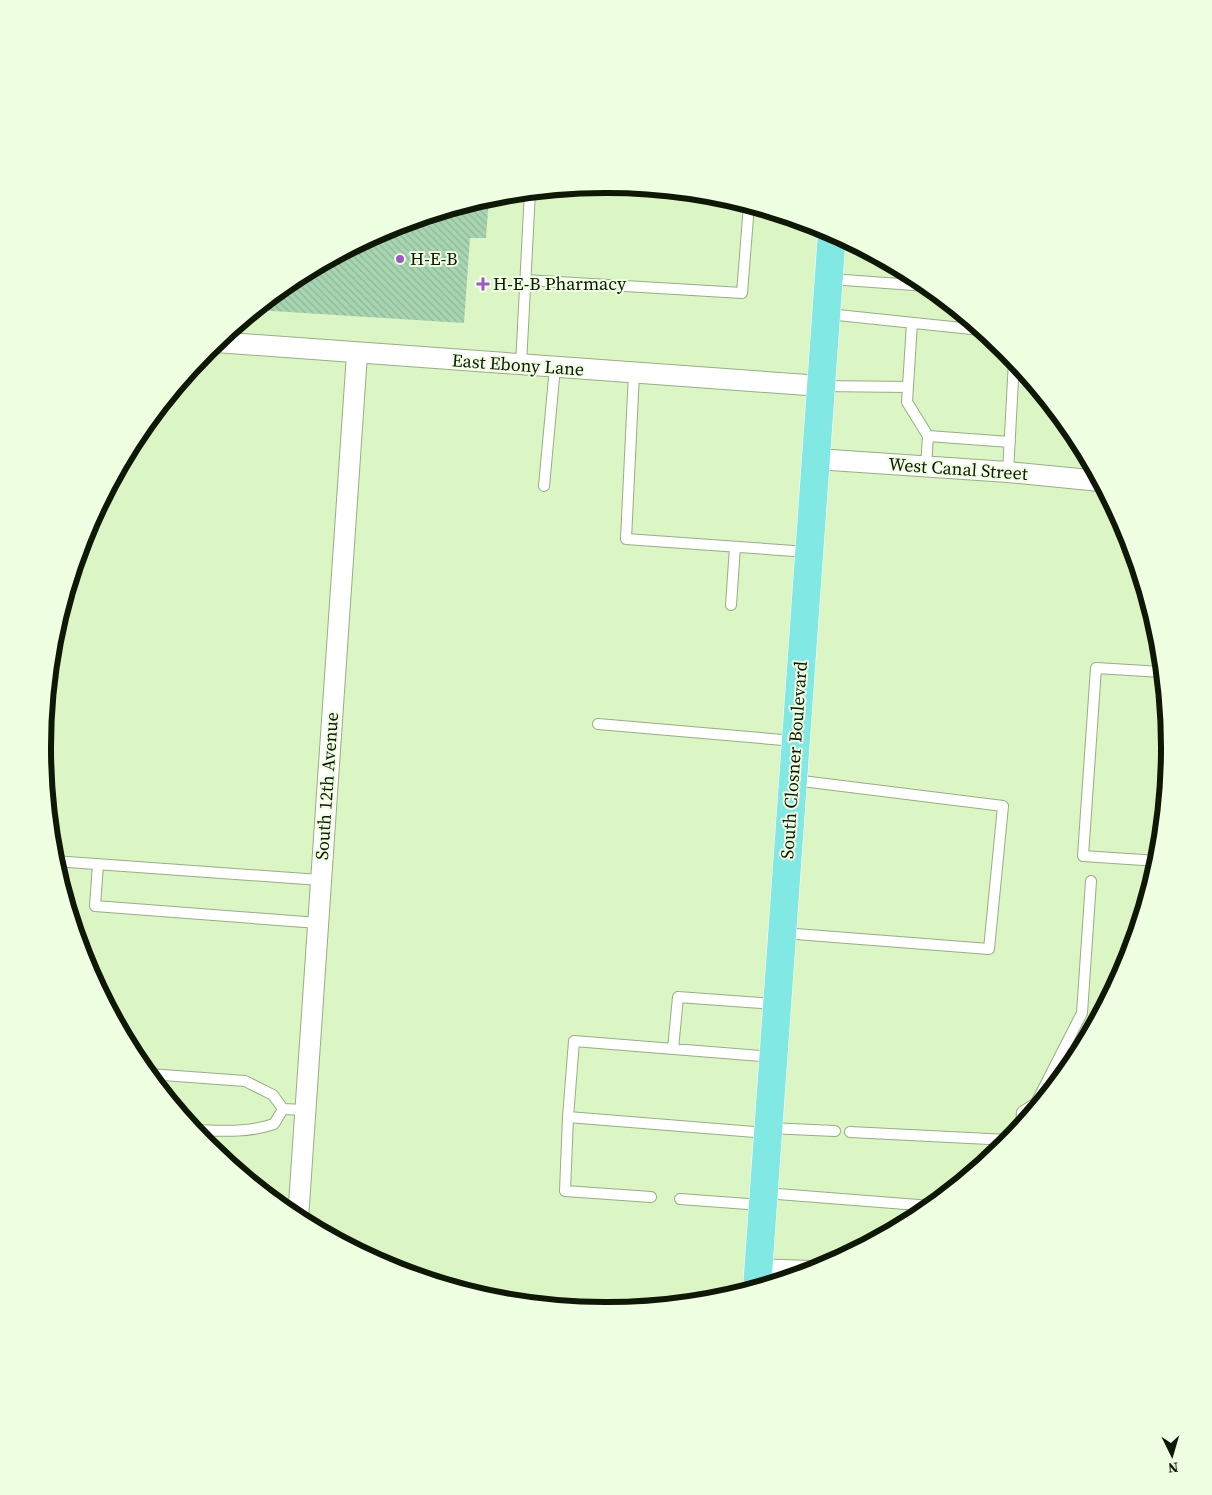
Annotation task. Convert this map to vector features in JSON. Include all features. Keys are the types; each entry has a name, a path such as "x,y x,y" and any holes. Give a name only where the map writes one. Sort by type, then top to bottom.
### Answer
{"main road":[{"name":"South Closner Boulevard","path":"758,1278 831,241"}],"street":[{"name":"East Ebony Lane","path":"227,343 357,354 821,386"},
{"name":"South 12th Avenue","path":"299,1209 357,354"},
{"name":"West Canal Street","path":"816,460 1008,472 1092,480"},
{"path":"758,1278 773,1276"}],"lane":[{"path":"521,365 530,198"},
{"path":"526,280 742,293 748,211"},
{"path":"828,279 912,285"},
{"path":"826,314 971,329"},
{"path":"912,323 906,387 907,402 928,436 926,467"},
{"path":"544,486 555,368"},
{"path":"1008,472 1013,372"},
{"path":"634,373 626,539 809,552"},
{"path":"821,386 906,387"},
{"path":"928,436 1010,442"},
{"path":"731,604 735,547"},
{"path":"1149,860 1082,856 1096,668 1155,672"},
{"path":"598,724 796,741"},
{"path":"782,933 989,949 1003,806 793,780"},
{"path":"63,862 320,880"},
{"path":"98,864 95,906 318,923"},
{"path":"1044,1088 1082,1013 1091,881"},
{"path":"674,1049 678,997 777,1004"},
{"path":"650,1197 565,1191 574,1042 773,1057"},
{"path":"159,1075 245,1081 273,1094 283,1109"},
{"path":"283,1109 306,1110"},
{"path":"205,1130 240,1132 260,1129 274,1124 283,1109"},
{"path":"568,1117 768,1130 835,1131"},
{"path":"850,1132 998,1139"},
{"path":"680,1199 764,1199 919,1205"}],"building":[{"name":"H-E-B","path":"488,205 486,238 470,238 464,323 264,310 298,286 361,250 428,222"}],"place":[{"name":"H-E-B","path":"400,259"},
{"name":"H-E-B Pharmacy","path":"483,284"}]}
